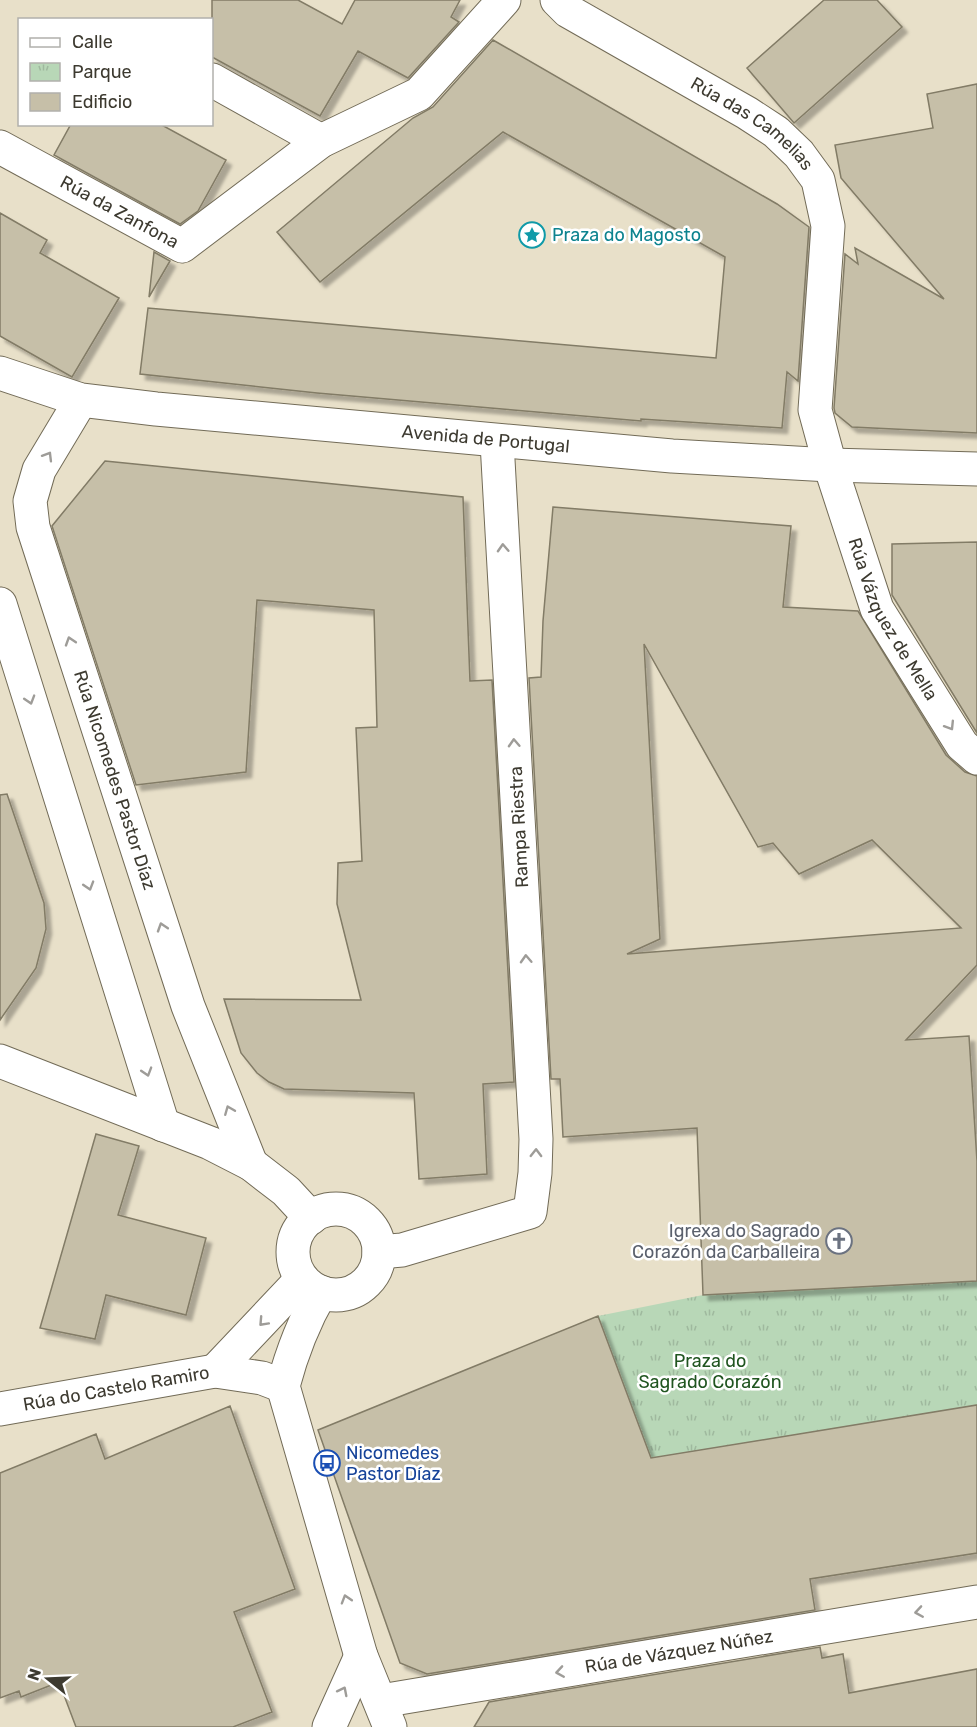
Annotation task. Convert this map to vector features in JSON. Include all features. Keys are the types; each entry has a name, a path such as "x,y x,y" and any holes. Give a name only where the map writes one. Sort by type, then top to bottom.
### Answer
{"street":[{"name":"Rúa da Zanfona","path":"0,147 182,246 321,141 419,94 504,0"},
{"name":"Rúa das Camelias","path":"557,0 568,10 747,112 776,132 799,154 818,180 828,226 814,410 830,465"},
{"path":"213,81 321,141"},
{"name":"Avenida de Portugal","path":"0,373 81,400 497,442 672,456 830,465 977,469"},
{"name":"Rúa Nicomedes Pastor Díaz","path":"81,400 39,470 30,501 33,527 188,1006 251,1164"},
{"name":"Rampa Riestra","path":"380,1252 402,1250 530,1212 536,1139 497,442"},
{"name":"Rúa Vázquez de Mella","path":"830,465 878,609 962,745 977,758"},
{"path":"0,604 163,1125"},
{"path":"0,1061 210,1143 251,1164 286,1191 311,1218"},
{"path":"335,1209 350,1211 371,1227 380,1252 371,1278 349,1294 312,1286 296,1267 295,1240 301,1228 311,1218 335,1209"},
{"path":"312,1286 306,1318 293,1349 283,1386 361,1656 386,1714"},
{"name":"Rúa do Castelo Ramiro","path":"0,1409 186,1374 215,1371 312,1286"},
{"path":"215,1371 262,1378 283,1386"},
{"name":"Rúa de Vázquez Núñez","path":"386,1714 977,1602"},
{"path":"328,1727 361,1656"}],"green space":[{"name":"Praza do Sagrado Corazón","path":"977,1279 977,1405 621,1463 641,1432 598,1316 703,1295"}],"building":[{"path":"212,0 298,0 342,24 355,0 460,0 451,17 459,22 408,78 358,51 320,116 213,58"},
{"path":"824,0 877,0 902,27 794,123 747,68"},
{"path":"493,40 777,204 809,227 798,381 787,372 782,428 641,419 641,421 317,393 140,374 148,308 716,358 725,257 503,132 320,282 277,232 413,118 433,107"},
{"path":"977,84 977,433 852,427 835,413 834,408 845,254 858,264 855,248 944,299 841,178 835,145 933,128 927,94"},
{"path":"70,126 164,126 226,160 198,211 180,224 54,155"},
{"path":"0,213 47,240 40,253 119,298 72,377 0,336"},
{"path":"154,252 170,261 149,297"},
{"path":"105,461 463,497 470,681 492,680 514,1082 483,1084 487,1174 419,1179 414,1093 284,1089 269,1082 257,1073 241,1053 224,999 361,1000 337,904 338,863 362,861 356,728 377,727 374,610 257,600 246,772 136,785 52,526"},
{"path":"553,507 791,526 783,607 858,611 946,755 965,772 977,776 977,965 906,1040 969,1036 977,1161 977,1281 703,1295 697,1128 563,1137 560,1079 551,1079 529,678 541,677 543,621","holes":["644,644 758,847 773,843 799,874 872,840 961,928 627,954 660,939"]},
{"path":"977,542 977,733 892,595 892,544"},
{"path":"7,794 44,903 46,929 36,968 0,1020 0,795"},
{"path":"96,1134 139,1146 118,1215 206,1238 186,1315 106,1295 95,1339 40,1328"},
{"path":"598,1316 651,1458 977,1405 977,1553 810,1579 815,1610 427,1674 400,1663 318,1430"},
{"path":"230,1406 295,1589 234,1612 272,1712 233,1727 76,1727 59,1682 21,1697 19,1691 0,1698 0,1473 96,1434 105,1459"},
{"path":"820,1647 822,1658 843,1654 849,1693 977,1669 977,1727 474,1727 489,1702"}],"place":[{"name":"Praza do Magosto","path":"532,235"},
{"name":"Igrexa do Sagrado Corazón da Carballeira","path":"839,1241"},
{"name":"Nicomedes Pastor Díaz","path":"327,1463"}]}
